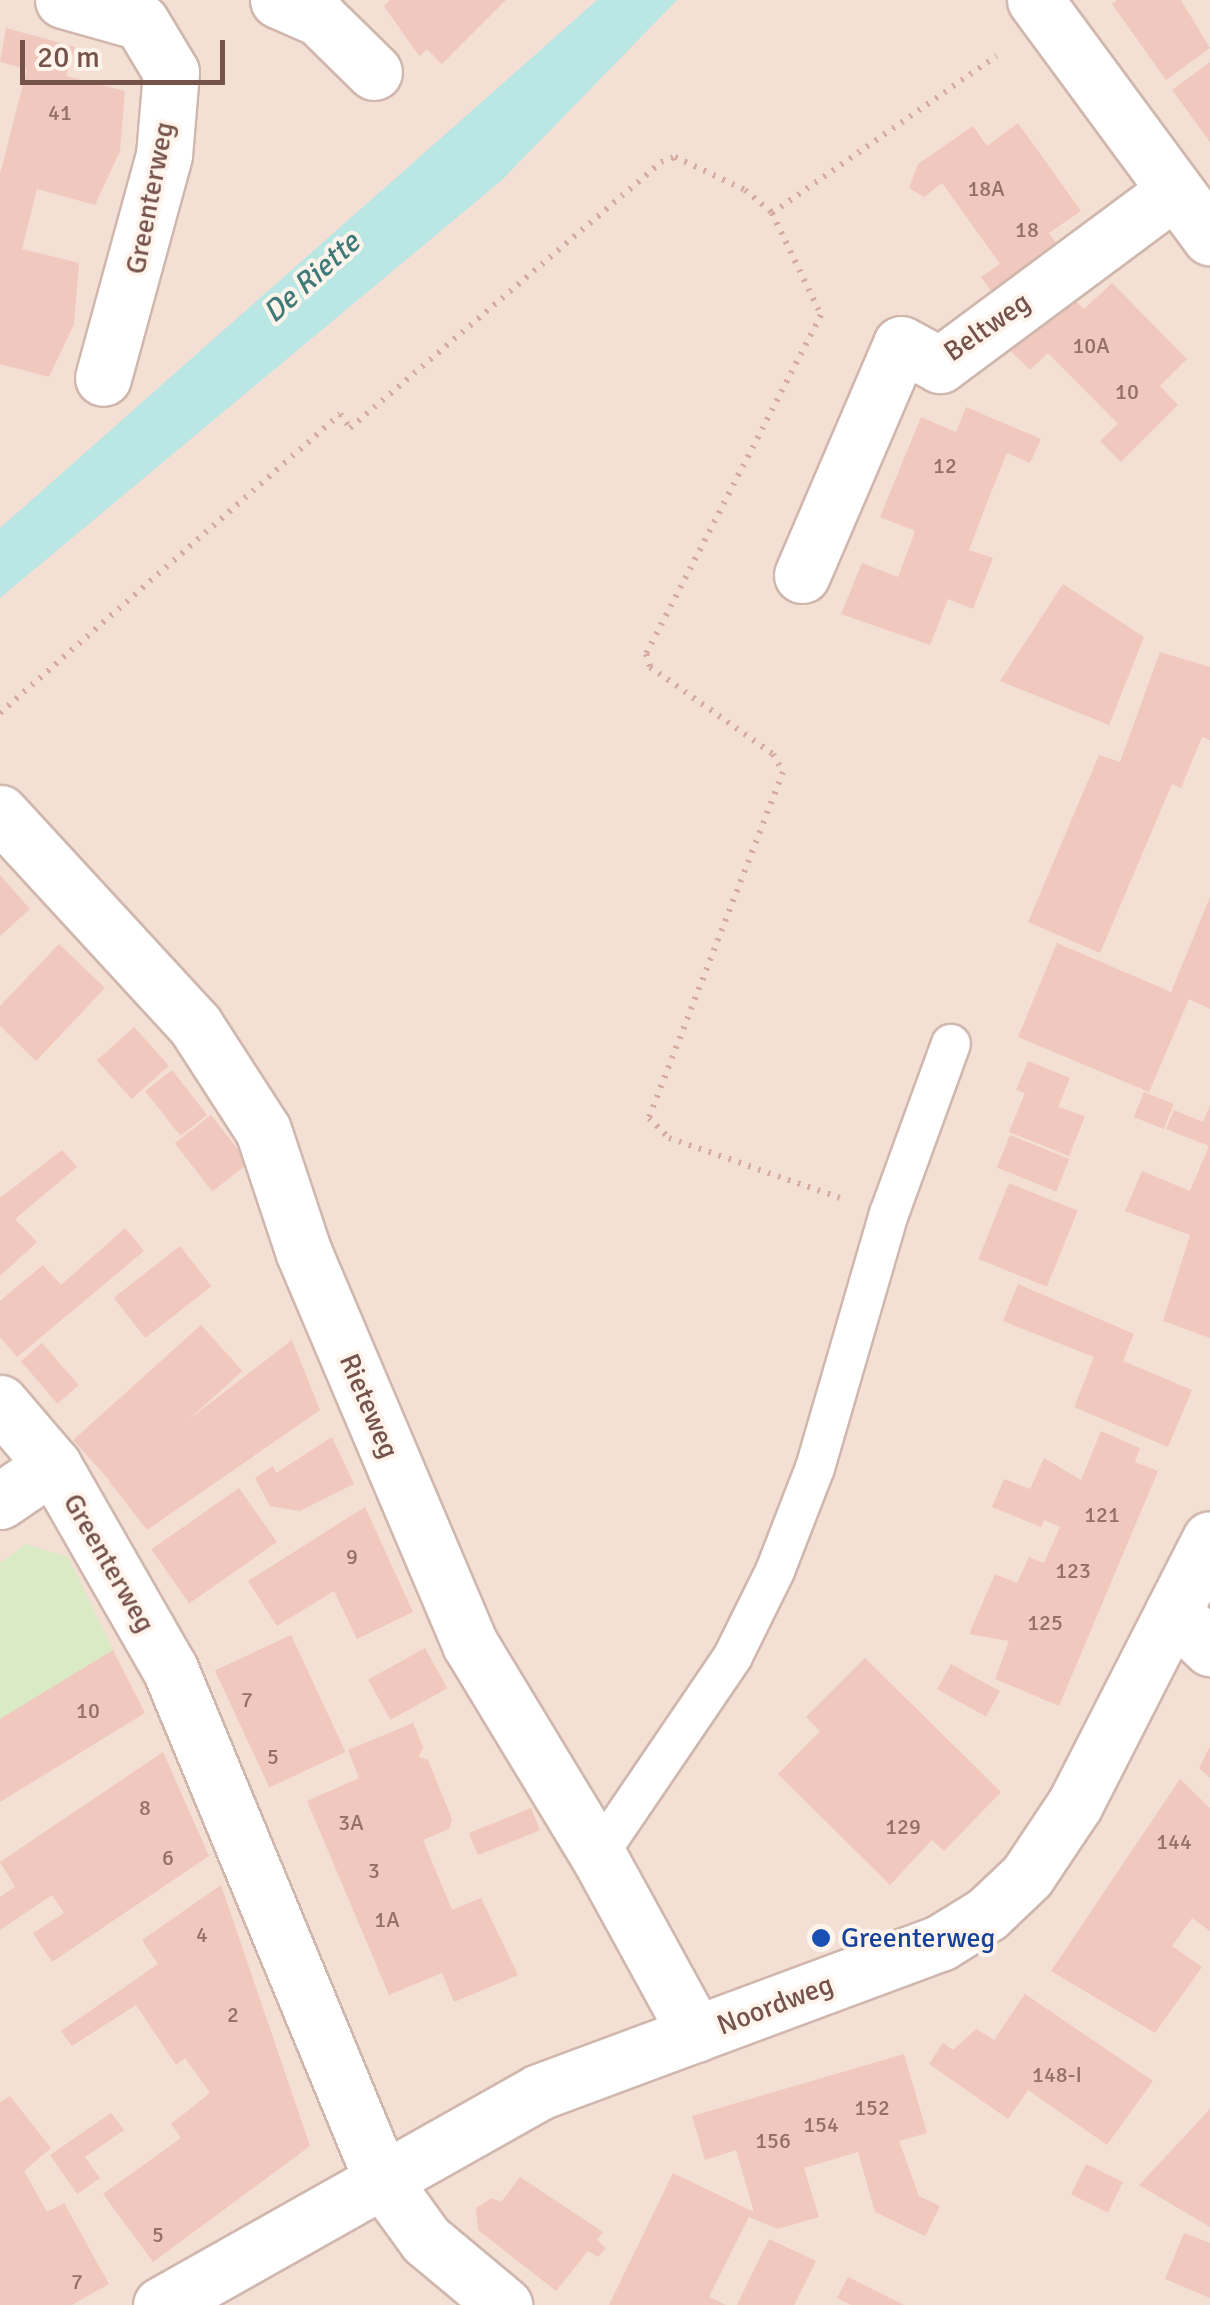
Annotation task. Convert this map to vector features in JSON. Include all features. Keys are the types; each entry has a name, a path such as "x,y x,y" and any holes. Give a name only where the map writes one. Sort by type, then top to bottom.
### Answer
{"street":[{"name":"Greenterweg","path":"63,0 154,11 171,72 164,155 102,378"},
{"path":"278,0 319,18 374,72"},
{"path":"1042,9 1210,236"},
{"name":"Beltweg","path":"802,575 901,344 940,364 1174,191"},
{"name":"Rieteweg","path":"0,813 195,1026 263,1130 304,1253 470,1644 598,1855 696,2034"},
{"name":"Greenterweg","path":"0,1404 53,1464 170,1669 381,2178 426,2240 504,2305"},
{"path":"0,1501 53,1464"},
{"name":"Noordweg","path":"161,2305 539,2092 940,1943 987,1914 1027,1876 1192,1630 1210,1539"}],"lane":[{"path":"598,1855 733,1656 775,1571 815,1468 888,1214 952,1044"}],"path":[{"path":"772,213 1042,9"},
{"path":"0,713 340,414 350,428 661,162 675,158 745,190 772,213 822,315 646,654 650,667 772,754 783,772 649,1118 669,1138 888,1214"}],"shaded area":[{"path":"0,0 1210,0 1210,2305 0,2305"}],"green space":[{"path":"26,1544 68,1557 113,1650 0,1720 0,1563"}],"water":[{"name":"De Riette","path":"597,0 677,0 502,180 0,598 0,528"}],"building":[{"path":"390,0 506,0 442,64 427,49 420,56 414,49 384,6"},
{"path":"1117,0 1181,0 1210,48 1166,80 1112,4"},
{"path":"6,28 75,47 66,76 125,91 120,151 95,205 37,189 22,249 79,263 74,324 49,377 0,364 0,174 27,69 0,62"},
{"path":"1210,62 1210,142 1172,90"},
{"path":"1018,123 1081,211 1049,233 1065,255 999,302 981,277 1000,264 942,183 924,197 909,188 918,164 973,126 987,146"},
{"path":"1112,283 1187,359 1160,386 1178,405 1121,462 1100,441 1118,424 1048,353 1030,370 1008,348 1066,291 1084,309"},
{"path":"966,407 1041,439 1030,463 1007,453 986,505 969,550 993,558 973,609 948,599 930,645 841,614 862,563 898,577 915,531 880,517 921,417 956,432"},
{"path":"1063,584 1144,637 1109,725 1000,681"},
{"path":"1160,652 1210,667 1210,740 1202,737 1181,788 1172,784 1100,953 1028,922 1099,755 1120,762"},
{"path":"0,875 30,909 0,936"},
{"path":"1210,897 1210,1009 1189,999 1149,1092 1018,1037 1057,943 1171,992"},
{"path":"59,944 105,988 36,1061 0,1026 0,1006"},
{"path":"134,1027 169,1066 132,1099 97,1060"},
{"path":"1028,1061 1070,1078 1058,1107 1085,1116 1069,1156 1009,1132 1025,1093 1016,1090"},
{"path":"172,1070 207,1115 180,1136 145,1091"},
{"path":"1144,1092 1174,1104 1164,1129 1134,1117"},
{"path":"1210,1105 1210,1338 1163,1321 1190,1235 1125,1211 1142,1171 1190,1191 1209,1146 1166,1129 1174,1110 1203,1122"},
{"path":"211,1115 249,1163 212,1191 175,1143"},
{"path":"1010,1135 1069,1159 1056,1191 997,1167"},
{"path":"62,1150 77,1167 15,1219 37,1242 0,1276 0,1198"},
{"path":"1009,1183 1078,1211 1047,1287 978,1259"},
{"path":"125,1228 144,1251 17,1357 0,1337 0,1301 43,1265 61,1285"},
{"path":"180,1246 211,1286 145,1338 114,1298"},
{"path":"1018,1284 1134,1334 1123,1361 1192,1390 1168,1447 1074,1407 1094,1357 1003,1321"},
{"path":"201,1325 242,1371 115,1486 73,1440"},
{"path":"292,1340 320,1410 147,1530 109,1481"},
{"path":"42,1343 79,1385 58,1404 21,1361"},
{"path":"1101,1431 1140,1448 1135,1462 1158,1471 1059,1706 995,1679 1009,1641 969,1634 995,1574 1017,1583 1029,1557 1044,1563 1060,1527 1044,1520 1041,1527 992,1507 1004,1479 1030,1489 1044,1458 1081,1480"},
{"path":"332,1437 354,1484 300,1511 270,1506 255,1478 273,1466 276,1473"},
{"path":"239,1488 277,1542 189,1603 151,1549"},
{"path":"365,1507 413,1612 357,1639 334,1591 277,1626 248,1581"},
{"path":"291,1635 346,1752 269,1787 215,1670"},
{"path":"425,1648 447,1688 390,1720 368,1680"},
{"path":"113,1650 145,1713 0,1802 0,1719"},
{"path":"865,1658 1001,1792 944,1851 932,1840 890,1885 778,1774 820,1731 806,1717"},
{"path":"951,1664 1000,1691 986,1717 937,1689"},
{"path":"413,1723 423,1747 419,1757 428,1760 452,1819 449,1829 423,1840 452,1910 481,1898 518,1975 454,2002 442,1973 389,1995 307,1801 359,1778 348,1750"},
{"path":"1210,1746 1210,1778 1199,1768"},
{"path":"163,1752 209,1856 52,1962 33,1933 64,1913 52,1895 0,1930 0,1897 15,1887 0,1862"},
{"path":"1180,1779 1210,1808 1210,1931 1192,1918 1172,1946 1202,1967 1155,2033 1051,1971"},
{"path":"531,1808 540,1830 478,1855 469,1833"},
{"path":"221,1885 310,2146 153,2262 103,2194 181,2138 171,2124 210,2093 185,2058 176,2065 136,2005 72,2046 61,2031 158,1964 142,1940"},
{"path":"1025,1994 1153,2081 1107,2145 1028,2090 1008,2119 929,2064 943,2043 953,2050 976,2029 994,2040"},
{"path":"904,2054 927,2133 899,2141 919,2196 940,2206 925,2236 875,2212 858,2152 804,2168 819,2217 778,2229 749,2217 709,2297 726,2305 609,2305 673,2173 754,2212 736,2150 705,2160 692,2116"},
{"path":"10,2096 51,2148 24,2171 47,2212 64,2203 109,2284 72,2305 0,2305 0,2102"},
{"path":"1210,2109 1210,2227 1139,2185"},
{"path":"111,2113 124,2130 85,2157 100,2178 77,2194 50,2155"},
{"path":"1086,2164 1123,2182 1108,2213 1071,2195"},
{"path":"520,2177 603,2232 597,2240 606,2248 598,2257 588,2251 556,2291 478,2230 476,2208 492,2198 501,2202"},
{"path":"1184,2233 1210,2243 1210,2298 1165,2279"},
{"path":"769,2239 816,2261 794,2305 737,2305"},
{"path":"848,2277 904,2305 851,2305 837,2298"}],"place":[{"name":"Greenterweg","path":"821,1938"}]}
